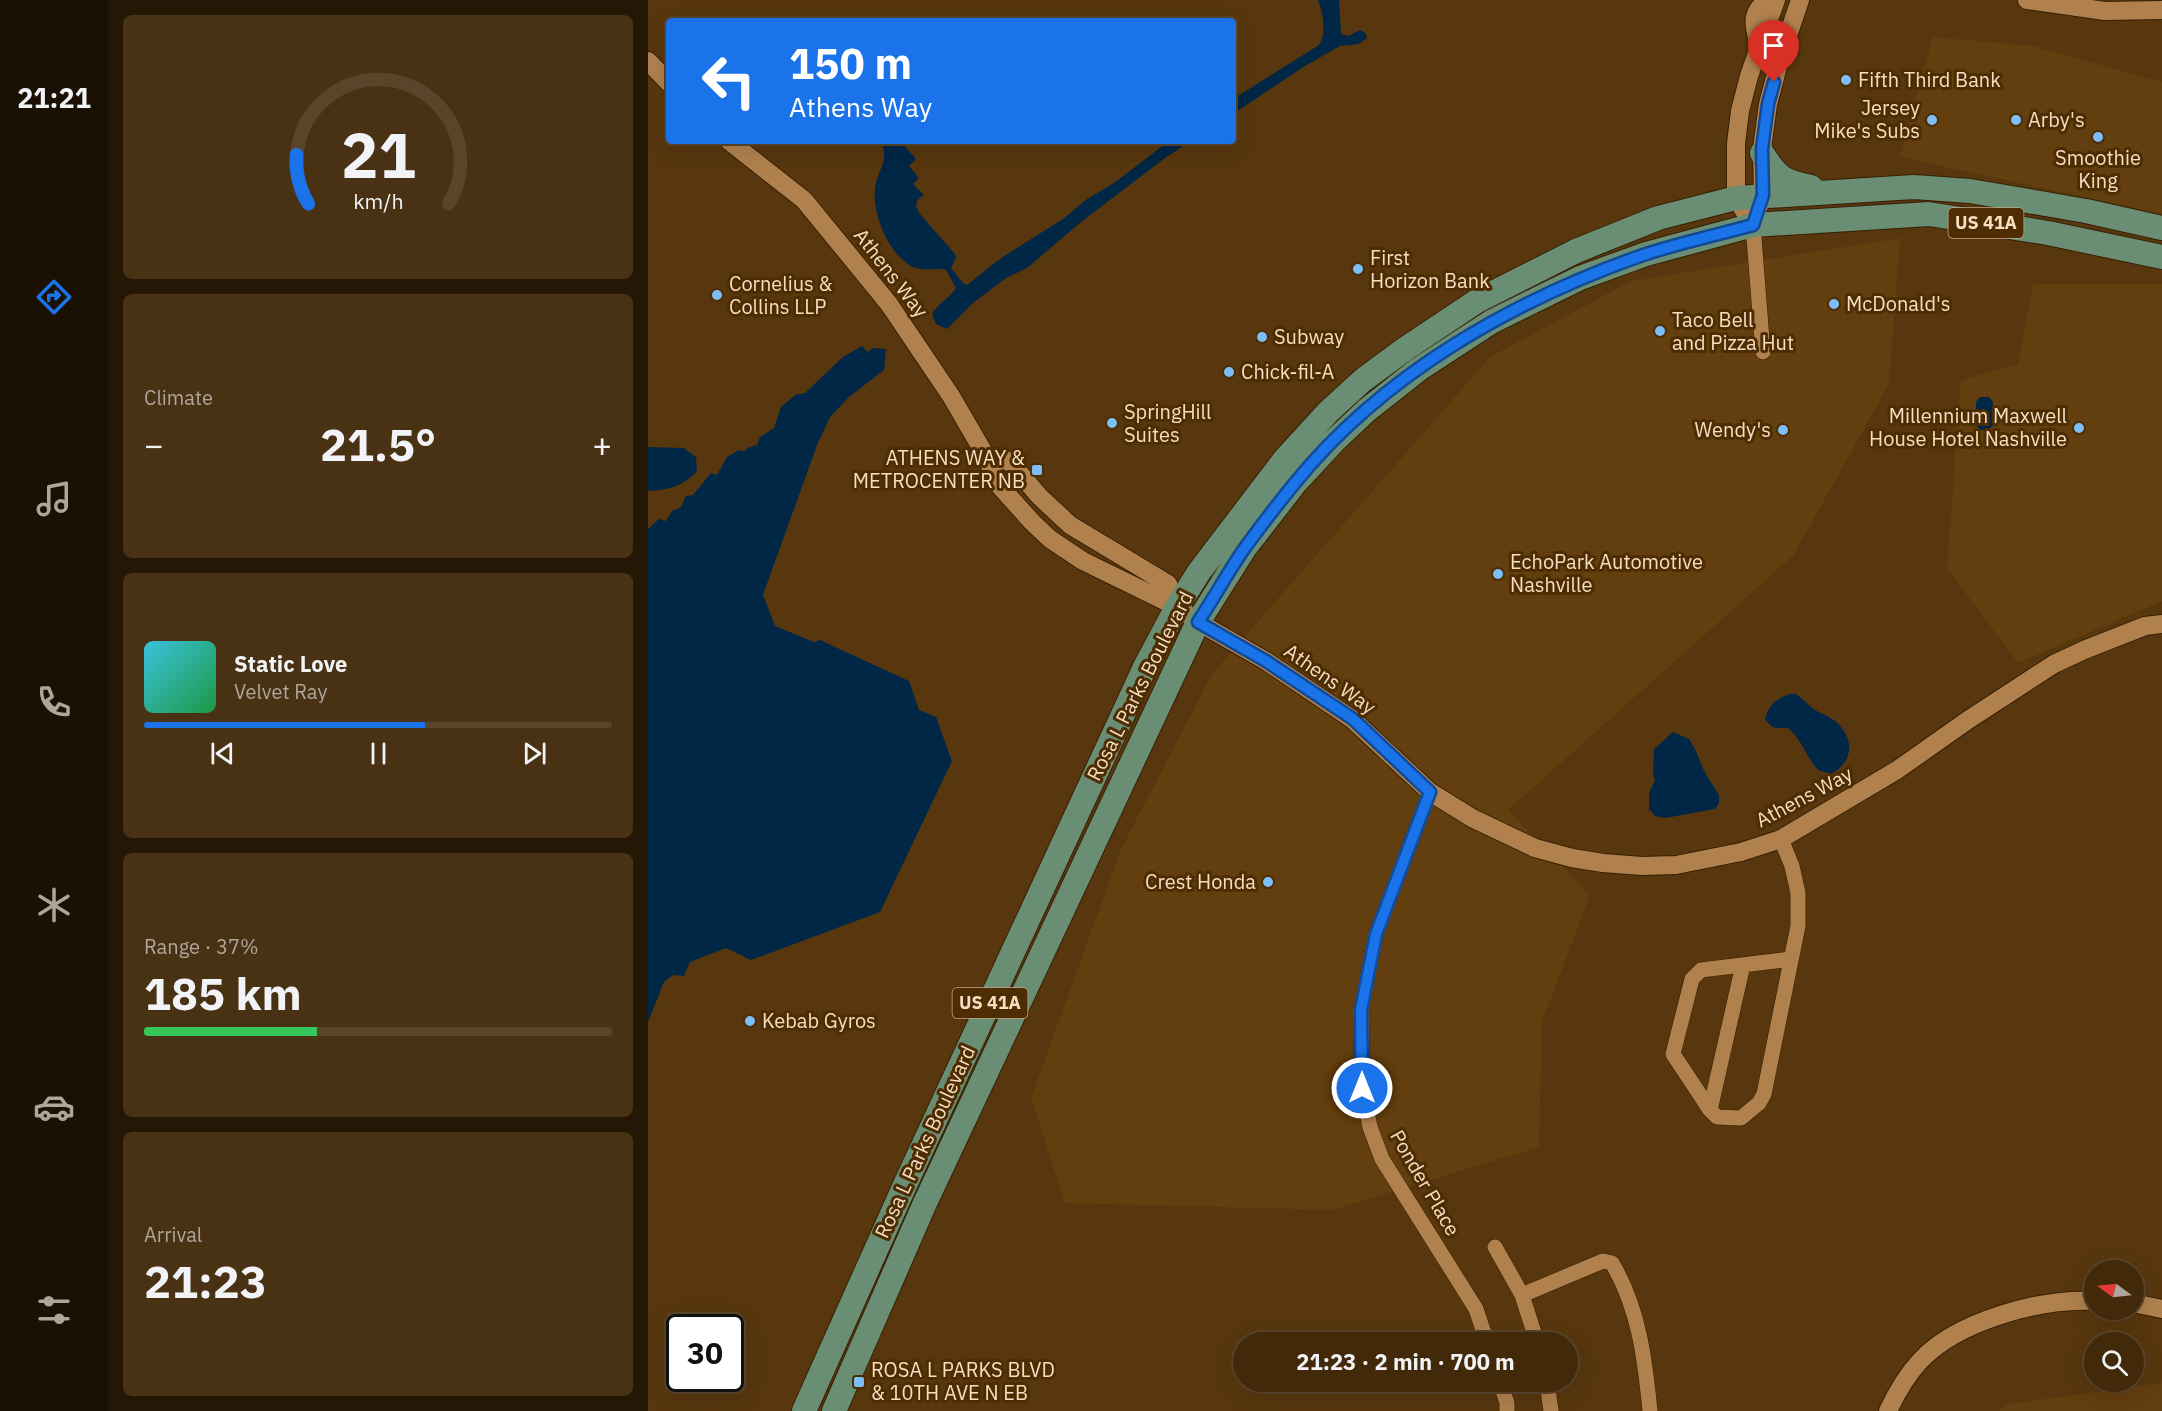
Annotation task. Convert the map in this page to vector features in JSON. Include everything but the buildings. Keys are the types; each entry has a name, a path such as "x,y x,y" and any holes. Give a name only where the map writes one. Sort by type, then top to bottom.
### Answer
{"main road":[{"path":"1762,153 1779,176 1794,183 1834,191"},
{"name":"Rosa L Parks Boulevard","path":"804,1411 905,1185 1140,677 1177,607 1198,572 1308,433 1363,380 1487,295 1576,251 1658,218 1736,198 1914,187 1947,188 2054,205 2162,228"},
{"name":"Rosa L Parks Boulevard","path":"834,1411 925,1203 1198,622 1244,549 1296,482 1367,410 1419,369 1510,311 1580,279 1646,254 1753,225 1929,214 2044,232 2162,257"},
{"path":"2044,232 2116,234 2162,243"}],"street":[{"path":"1759,46 1753,23 1758,8 1768,0"},
{"path":"1753,225 1736,198 1736,144 1740,111 1759,46 1776,0"},
{"path":"1763,352 1753,225 1763,195 1762,153 1768,104 1800,0"},
{"path":"2027,0 2105,11 2162,10"},
{"path":"648,61 666,80"},
{"name":"Athens Way","path":"733,144 804,200 883,296 951,396 987,458 997,483 1050,539 1083,561 1177,607 1198,622 1266,661 1353,719 1430,792 1472,818 1535,848 1572,858 1603,862 1642,866 1676,865 1741,852 1781,839 1897,770 2054,664 2145,626 2162,624"},
{"name":"Ponder Place","path":"1430,792 1376,934 1361,1010 1362,1088 1370,1127 1382,1159 1476,1309 1484,1332"},
{"path":"1781,839 1792,866 1798,894 1798,926 1764,1094 1759,1103 1741,1118 1717,1117 1673,1054 1692,979 1701,970 1791,959"},
{"path":"1710,1110 1743,965"},
{"path":"1495,1247 1522,1295 1534,1332"},
{"path":"1522,1295 1603,1261 1612,1263 1635,1315 1643,1351 1650,1411"},
{"path":"1888,1411 1921,1360 1964,1330 2013,1311 2060,1302 2084,1301"},
{"path":"2144,1305 2162,1309"},
{"path":"1503,1392 1507,1411"},
{"path":"1548,1392 1551,1411"}],"shaded area":[{"path":"1933,37 2033,46 2162,82 2162,214 1900,157"},
{"path":"1900,238 1889,384 1793,556 1508,810 1590,895 1542,1022 1539,1147 1332,1210 1065,1203 1031,1098 1121,849 1212,674 1490,357 1631,281"},
{"path":"2033,284 2162,284 2162,601 2018,663 1947,568 1961,380 2018,364"},
{"path":"2162,1383 2162,1411 1999,1411 2008,1404 2096,1392 2144,1392 2144,1385"}],"water":[{"path":"1318,0 1339,0 1341,34 1348,36 1360,30 1367,38 1359,44 1340,46 1303,67 1236,112 1236,97 1319,45 1324,29"},
{"path":"882,144 903,144 916,159 909,166 919,178 913,184 925,196 923,195 917,201 916,206 919,213 955,254 956,258 951,268 967,285 1001,258 1063,219 1087,199 1114,183 1165,144 1186,144 1081,222 1027,268 1006,278 973,303 947,329 936,324 932,314 956,288 946,270 918,269 911,266 895,252 879,221 875,188 884,150"},
{"path":"862,346 868,352 873,348 886,349 884,370 849,397 830,417 817,445 763,595 775,626 814,642 820,640 909,681 919,710 936,717 952,761 880,912 751,960 726,948 690,962 684,976 673,975 664,982 648,1022 648,529 659,519 666,521 672,511 681,507 686,496 693,495 711,473 717,475 727,457 739,450 745,451 757,445 760,437 774,428 781,407 795,395 805,393 843,357"},
{"path":"1980,397 1989,397 1993,402 1993,425 1989,430 1980,430 1976,425 1976,402"},
{"path":"648,447 684,448 696,457 697,471 687,480 675,486 648,491"},
{"path":"1789,694 1796,694 1814,709 1832,719 1846,735 1849,742 1848,756 1839,769 1831,774 1818,770 1798,738 1788,728 1772,727 1765,719 1773,703"},
{"path":"1673,732 1689,739 1695,749 1704,771 1719,795 1719,803 1715,809 1665,818 1655,816 1649,809 1649,793 1655,780 1654,749"}],"place":[{"name":"Fifth Third Bank","path":"1846,80"},
{"name":"Jersey Mike's Subs","path":"1932,120"},
{"name":"Arby's","path":"2016,120"},
{"name":"Smoothie King","path":"2098,137"},
{"name":"First Horizon Bank","path":"1358,269"},
{"name":"Cornelius & Collins LLP","path":"717,295"},
{"name":"McDonald's","path":"1834,304"},
{"name":"Taco Bell and Pizza Hut","path":"1660,331"},
{"name":"Subway","path":"1262,337"},
{"name":"Chick-fil-A","path":"1229,372"},
{"name":"SpringHill Suites","path":"1112,423"},
{"name":"Millennium Maxwell House Hotel Nashville","path":"2079,428"},
{"name":"Wendy's","path":"1783,430"},
{"name":"ATHENS WAY & METROCENTER NB","path":"1037,470"},
{"name":"EchoPark Automotive Nashville","path":"1498,574"},
{"name":"Crest Honda","path":"1268,882"},
{"name":"Kebab Gyros","path":"750,1021"},
{"name":"ROSA L PARKS BLVD & 10TH AVE N EB","path":"859,1382"}],"route":[{"path":"1362,1088 1361,1010 1376,934 1430,792 1353,719 1266,661 1198,622 1244,549 1296,482 1367,410 1419,369 1510,311 1580,279 1646,254 1753,225 1763,195 1762,149 1768,104 1774,82"}]}
